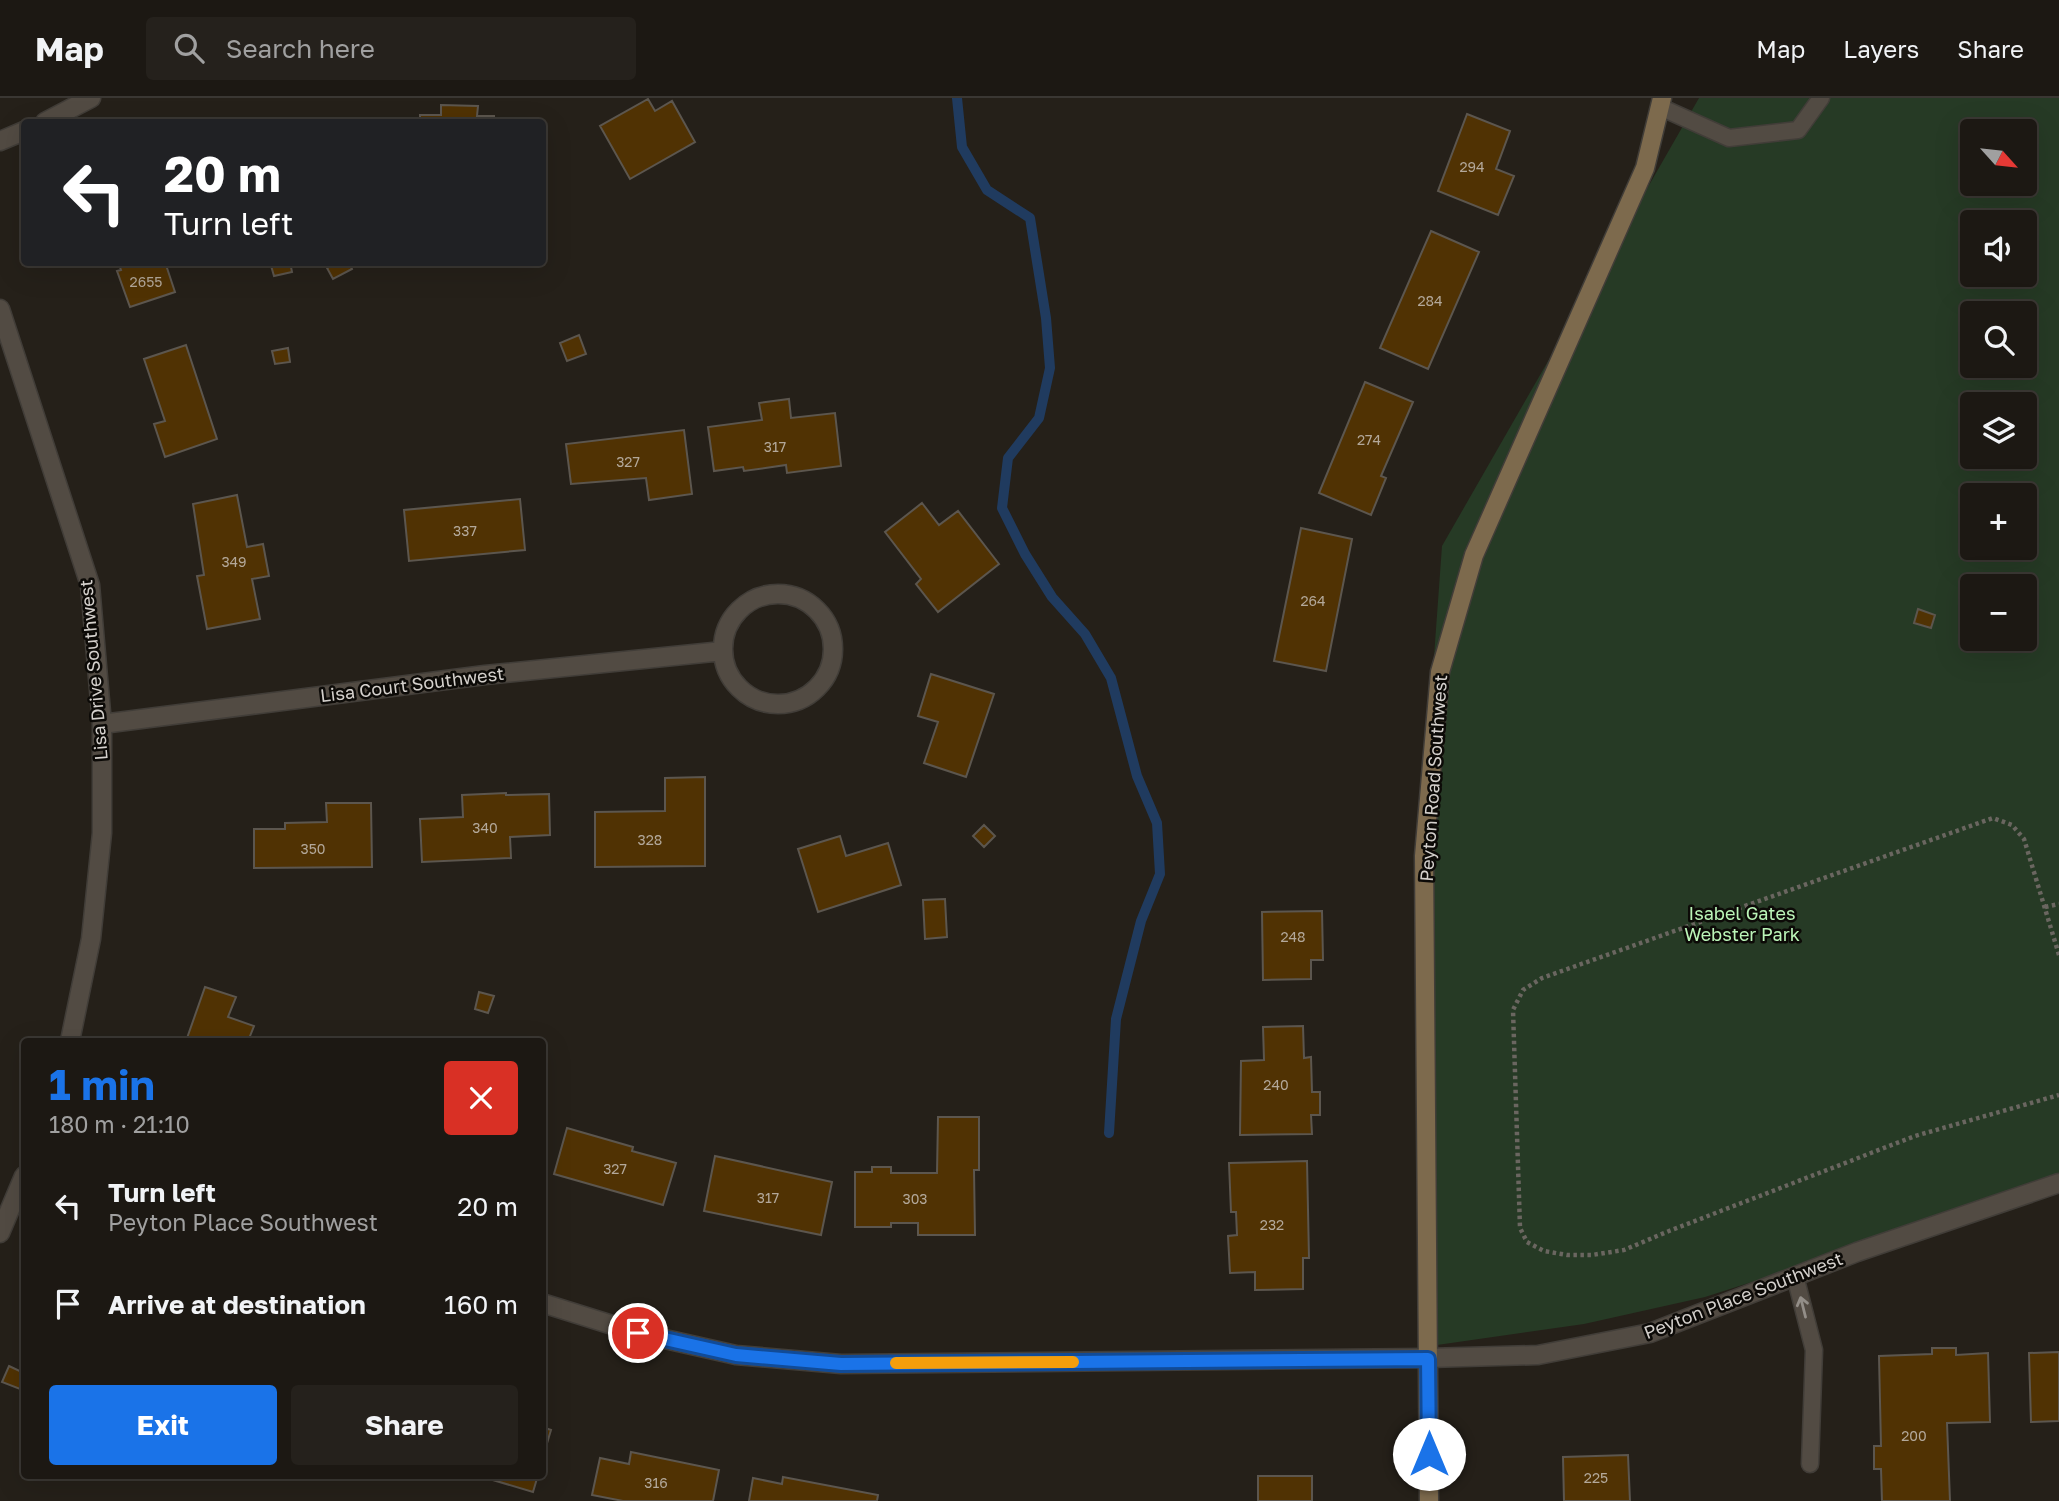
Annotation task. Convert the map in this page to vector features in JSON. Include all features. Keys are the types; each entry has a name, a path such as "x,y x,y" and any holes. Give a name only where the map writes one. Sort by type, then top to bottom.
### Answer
{"street":[{"path":"52,119 91,98"},
{"name":"Peyton Road Southwest","path":"1429,1501 1424,856 1440,672 1474,555 1645,169 1661,103"},
{"path":"0,141 21,132"},
{"name":"Lisa Drive Southwest","path":"0,309 90,585 102,724 102,833 93,925 71,1038"},
{"path":"774,593 796,596 815,607 827,625 832,646 830,667 818,685 801,698 780,704 759,701 740,690 728,673 723,652 725,630 737,612 754,599 774,593"},
{"name":"Lisa Court Southwest","path":"102,724 485,675 723,652"},
{"name":"Peyton Place Southwest","path":"546,1304 638,1333 736,1355 841,1364 1428,1359 1538,1355 1650,1333 1869,1248 2059,1183"},
{"path":"0,1233 21,1184"}],"lane":[{"path":"1661,103 1729,138 1798,130 1821,98"},
{"path":"1795,1276 1814,1350 1810,1464"}],"path":[{"path":"2059,956 2024,839 2012,825 1993,818 1542,978 1523,990 1513,1010 1520,1228 1527,1242 1544,1251 1592,1255 1624,1250 1915,1136 2059,1095"},
{"path":"2045,908 2059,904"}],"green space":[{"name":"Isabel Gates Webster Park","path":"1699,98 2059,98 2059,1184 1705,1297 1584,1324 1423,1347 1424,795 1442,546"}],"building":[{"path":"648,99 655,111 672,101 695,142 630,179 600,126"},
{"path":"441,105 478,106 477,116 494,116 494,119 420,119 420,115 441,115"},
{"path":"1467,114 1510,131 1496,169 1514,176 1498,215 1438,191"},
{"path":"1431,231 1479,252 1428,369 1380,348"},
{"path":"120,266 166,266 175,292 130,307 117,271 121,270"},
{"path":"271,266 291,266 292,272 274,276"},
{"path":"351,266 352,269 333,279 327,268"},
{"path":"579,335 586,354 567,361 560,343"},
{"path":"186,345 217,439 165,457 154,424 165,421 144,359"},
{"path":"288,348 290,362 275,364 272,351"},
{"path":"1365,382 1413,402 1381,476 1386,478 1371,515 1319,493"},
{"path":"789,399 791,418 835,413 841,466 787,473 786,465 744,471 743,467 714,471 708,427 762,420 759,403"},
{"path":"684,430 692,494 649,500 646,478 571,484 566,444"},
{"path":"237,495 247,547 263,544 269,576 252,579 260,619 207,629 197,576 204,575 193,504"},
{"path":"520,499 525,550 409,561 404,510"},
{"path":"922,503 939,525 958,511 999,564 938,612 916,584 921,579 885,532"},
{"path":"1301,528 1352,539 1326,671 1274,661"},
{"path":"1918,609 1935,615 1931,628 1914,623"},
{"path":"931,674 994,694 966,777 924,763 938,722 918,716"},
{"path":"705,777 705,866 595,867 595,812 665,811 665,778"},
{"path":"549,794 550,835 510,837 511,858 422,862 420,819 463,817 462,795"},
{"path":"326,803 371,803 372,867 254,868 254,829 285,829 285,823 327,822"},
{"path":"984,825 995,836 984,847 973,836"},
{"path":"840,836 846,856 888,843 901,885 818,912 798,849"},
{"path":"945,899 947,937 925,939 923,900"},
{"path":"1322,911 1323,960 1311,960 1311,979 1263,980 1262,912"},
{"path":"205,987 236,997 228,1017 254,1026 249,1038 187,1038"},
{"path":"479,992 494,996 488,1013 475,1009"},
{"path":"1303,1026 1304,1058 1311,1057 1312,1092 1320,1092 1320,1115 1311,1115 1312,1134 1240,1135 1241,1061 1264,1060 1263,1027"},
{"path":"938,1117 979,1117 979,1170 974,1170 975,1235 918,1235 918,1223 891,1223 891,1227 855,1227 855,1172 872,1172 872,1167 891,1167 891,1173 937,1173"},
{"path":"567,1128 676,1163 663,1205 554,1174"},
{"path":"715,1156 832,1182 821,1235 704,1211"},
{"path":"1307,1161 1309,1258 1303,1258 1303,1289 1255,1290 1255,1272 1230,1273 1228,1236 1237,1235 1236,1212 1231,1212 1229,1163"},
{"path":"1932,1348 1956,1348 1956,1355 1988,1353 1990,1422 1947,1423 1950,1501 1882,1501 1881,1469 1874,1469 1874,1446 1881,1446 1879,1356 1932,1354"},
{"path":"2059,1352 2059,1421 2031,1422 2029,1353"},
{"path":"9,1366 21,1372 20,1389 2,1382"},
{"path":"546,1428 551,1430 546,1447"},
{"path":"631,1452 719,1470 713,1501 623,1501 592,1495 600,1458 629,1464"},
{"path":"1628,1455 1630,1501 1564,1501 1563,1457"},
{"path":"1258,1476 1312,1476 1312,1501 1258,1501"},
{"path":"783,1477 878,1495 877,1501 749,1501 753,1478 782,1484"},
{"path":"489,1479 537,1479 533,1492"}],"waterway":[{"path":"957,98 962,147 987,190 1030,218 1046,318 1050,368 1039,418 1008,458 1002,508 1025,554 1052,597 1085,634 1111,678 1137,776 1157,823 1160,874 1141,921 1116,1019 1109,1133"}],"slow traffic":[{"path":"896,1363 1073,1362"}],"route":[{"path":"638,1333 736,1355 841,1364 1428,1359 1429,1454"}]}
